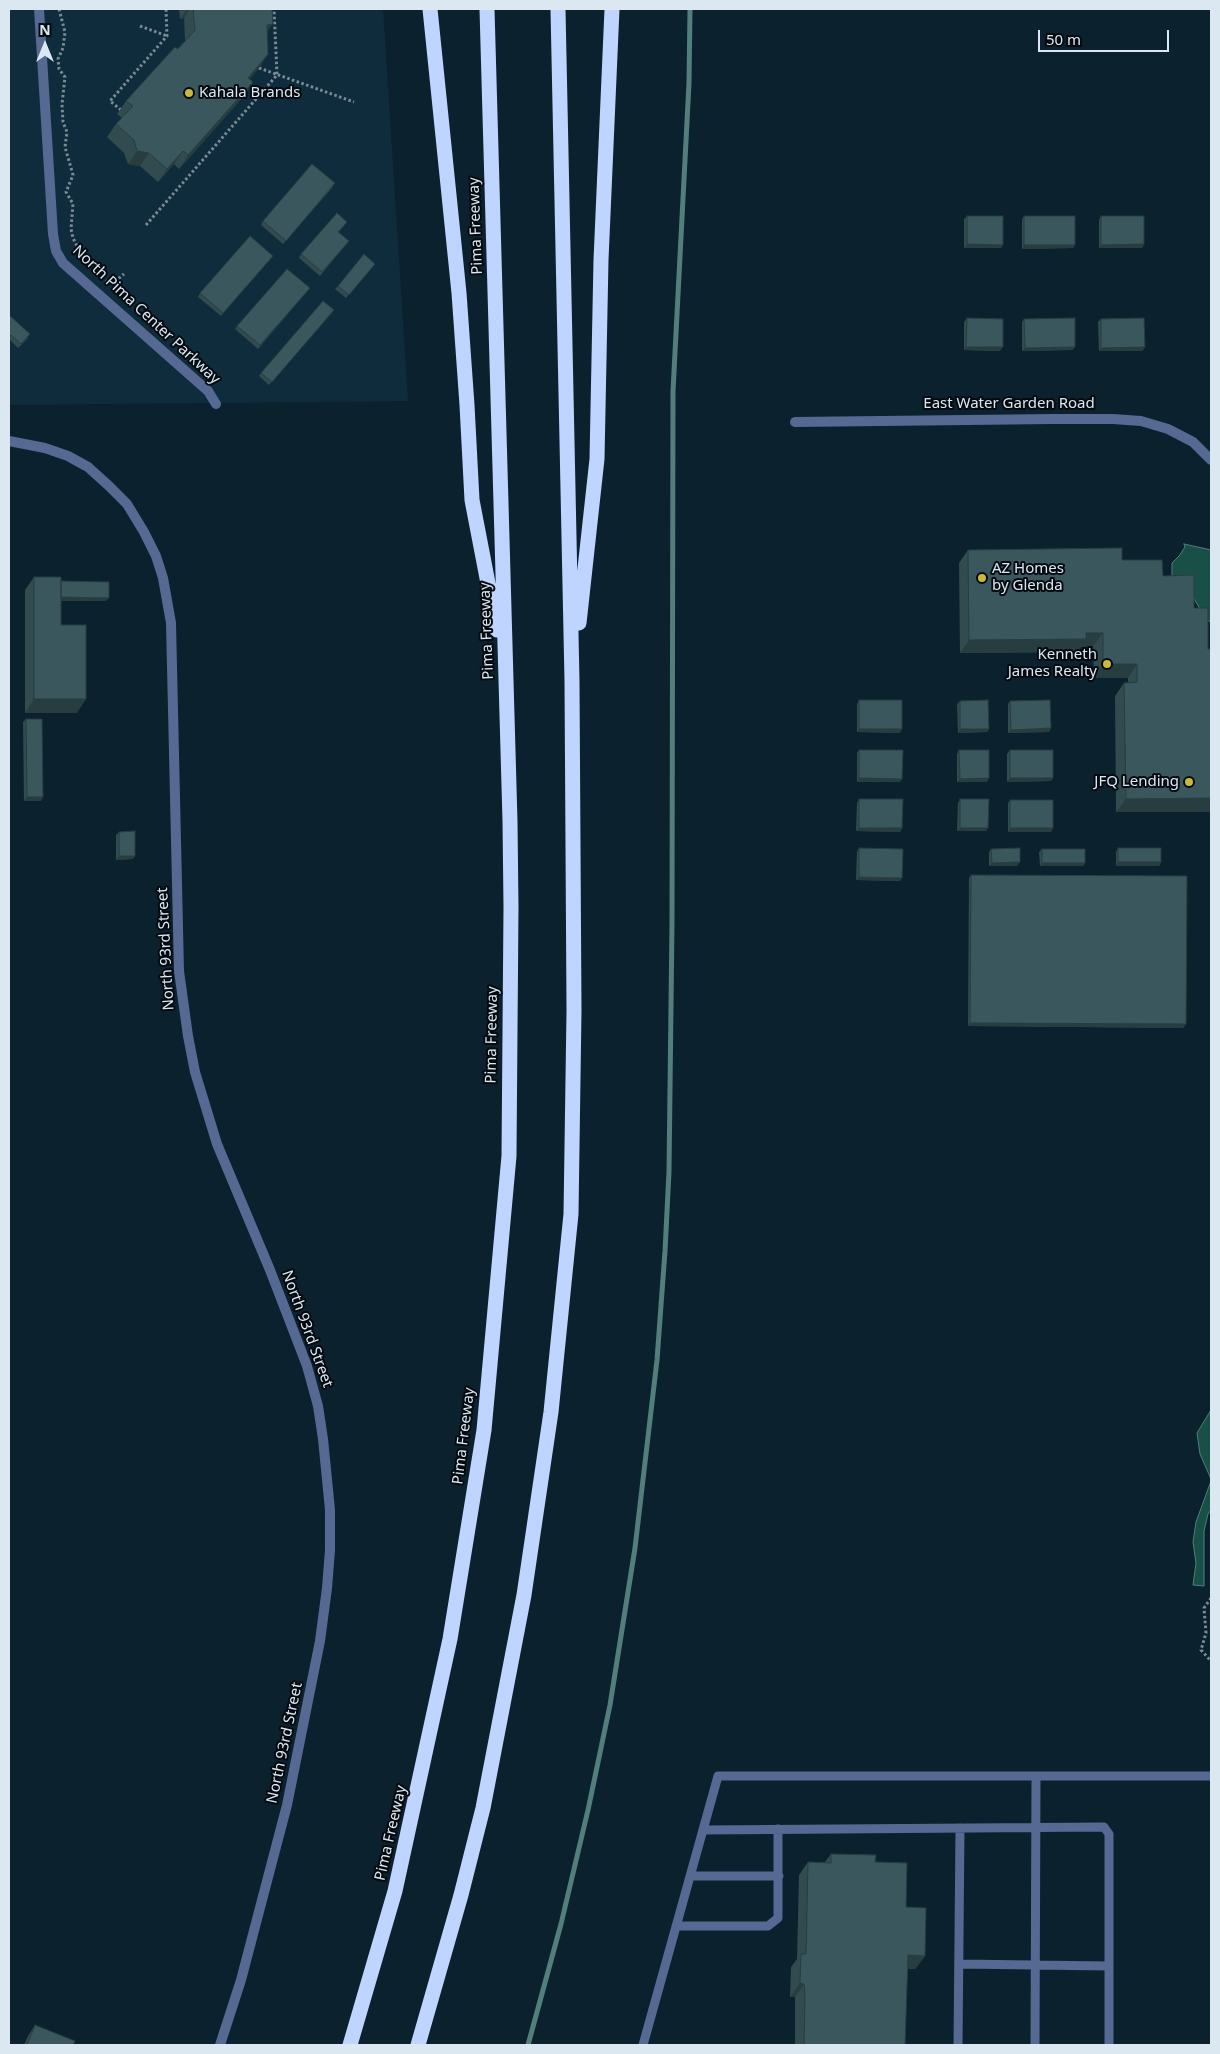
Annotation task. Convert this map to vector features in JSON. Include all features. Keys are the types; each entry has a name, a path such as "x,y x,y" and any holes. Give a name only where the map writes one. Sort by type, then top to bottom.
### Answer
{"highway":[{"path":"430,9 459,293 472,500 495,616 507,691"},
{"name":"Pima Freeway","path":"350,2045 395,1891 450,1639 484,1430 509,1156 511,907 507,691 487,9"},
{"path":"418,2045 461,1895 483,1808 524,1595 551,1412 571,1214 574,1011 572,681 558,9"},
{"path":"572,681 597,459 601,260 612,9"}],"street":[{"name":"North Pima Center Parkway","path":"39,9 53,234 56,252 63,262 208,391 216,404"},
{"name":"East Water Garden Road","path":"795,422 1053,419 1141,421 1168,428 1193,442 1211,460"},
{"name":"North 93rd Street","path":"9,441 44,448 68,456 88,467 127,504 156,556 163,578 171,623 179,971 188,1036 195,1072 217,1144 270,1270 307,1366 318,1406 323,1439 330,1510 327,1588 309,1705 287,1805 252,1942 220,2045"}],"lane":[{"path":"643,2045 718,1776 1211,1776"},
{"path":"1035,2045 1036,1776"},
{"path":"703,1830 1104,1827 1109,1834 1109,2045"},
{"path":"958,2045 960,1828"},
{"path":"676,1926 768,1926 778,1918 778,1829"},
{"path":"690,1876 779,1876"},
{"path":"959,1964 1109,1966"}],"path":[{"path":"59,9 65,32 63,48 58,59 59,69 65,77 62,104 67,132 65,147 73,175 66,192 73,204 71,229 73,238 84,262 91,268"},
{"path":"121,110 110,102 167,36 166,9"},
{"path":"146,225 277,75 274,9"},
{"path":"140,26 167,36"},
{"path":"259,68 354,102"},
{"path":"103,278 109,283 124,274"},
{"path":"1211,1598 1204,1608 1206,1633 1201,1650 1211,1661"}],"shaded area":[{"path":"9,9 383,9 408,401 9,405"},
{"path":"1184,544 1211,550 1211,623 1205,617 1191,594 1172,577 1172,563 1185,547"},
{"path":"1211,1410 1211,1479 1200,1454 1197,1433"},
{"path":"1211,1481 1211,1510 1208,1514 1204,1531 1204,1586 1193,1585 1196,1563 1193,1542 1196,1522"}],"building":[{"name":"Kahala Brands","path":"193,9 272,9 273,24 267,25 268,54 248,78 253,82 188,155 183,151 167,169 149,153 137,151 134,140 116,124 133,106 126,101 175,47 178,49 195,30"},
{"path":"312,164 335,183 286,241 263,221"},
{"path":"337,213 347,222 338,232 349,241 322,272 301,254"},
{"path":"967,216 1003,216 1003,245 967,244"},
{"path":"1024,216 1075,216 1075,245 1024,245"},
{"path":"1101,216 1144,216 1144,244 1101,245"},
{"path":"250,236 273,256 223,313 200,293"},
{"path":"364,254 375,264 349,295 338,286"},
{"path":"287,269 310,288 260,345 237,326"},
{"path":"323,301 334,310 272,382 261,373"},
{"path":"9,315 30,334 21,344 11,335 9,337"},
{"path":"967,318 1003,319 1003,347 966,347"},
{"path":"1075,318 1075,347 1025,348 1024,319"},
{"path":"1144,318 1145,347 1101,348 1101,319"},
{"path":"1122,548 1122,560 1162,560 1163,576 1194,575 1194,608 1208,608 1208,649 1211,649 1211,798 1126,799 1124,683 1137,682 1137,664 1103,664 1103,633 1086,633 1086,639 969,640 968,550"},
{"path":"34,577 61,577 61,625 86,625 86,699 34,699"},
{"path":"61,581 109,582 109,598 61,597"},
{"path":"859,700 902,700 902,729 859,729"},
{"path":"988,700 989,729 960,729 960,701"},
{"path":"1050,700 1051,728 1011,730 1010,701"},
{"path":"26,719 42,719 43,797 27,797"},
{"path":"859,750 903,750 902,779 859,778"},
{"path":"959,750 989,750 989,778 960,779"},
{"path":"1010,750 1053,750 1053,778 1010,778"},
{"path":"859,799 903,799 902,828 859,828"},
{"path":"960,799 989,799 988,828 960,828"},
{"path":"1010,800 1053,800 1053,828 1010,828"},
{"path":"135,831 135,856 119,856 119,832"},
{"path":"859,848 903,849 902,878 859,877"},
{"path":"1020,848 1020,862 992,863 991,849"},
{"path":"1118,848 1161,848 1161,862 1118,862"},
{"path":"1042,849 1085,849 1085,863 1042,863"},
{"path":"971,875 1187,876 1186,1024 970,1023"},
{"path":"831,1854 876,1855 875,1862 907,1863 906,1907 926,1908 925,1956 908,1955 905,2045 804,2045 805,1996 804,1984 800,1983 801,1954 806,1954 808,1862 831,1863"},
{"path":"35,2025 75,2041 73,2045 27,2045"}],"waterway":[{"path":"528,2045 561,1924 610,1705 635,1548 657,1360 669,1172 672,923 673,391 689,83 690,9"}],"place":[{"name":"Kahala Brands","path":"189,93"},
{"name":"AZ Homes by Glenda","path":"982,578"},
{"name":"Kenneth James Realty","path":"1107,664"},
{"name":"JFQ Lending","path":"1189,782"}]}
